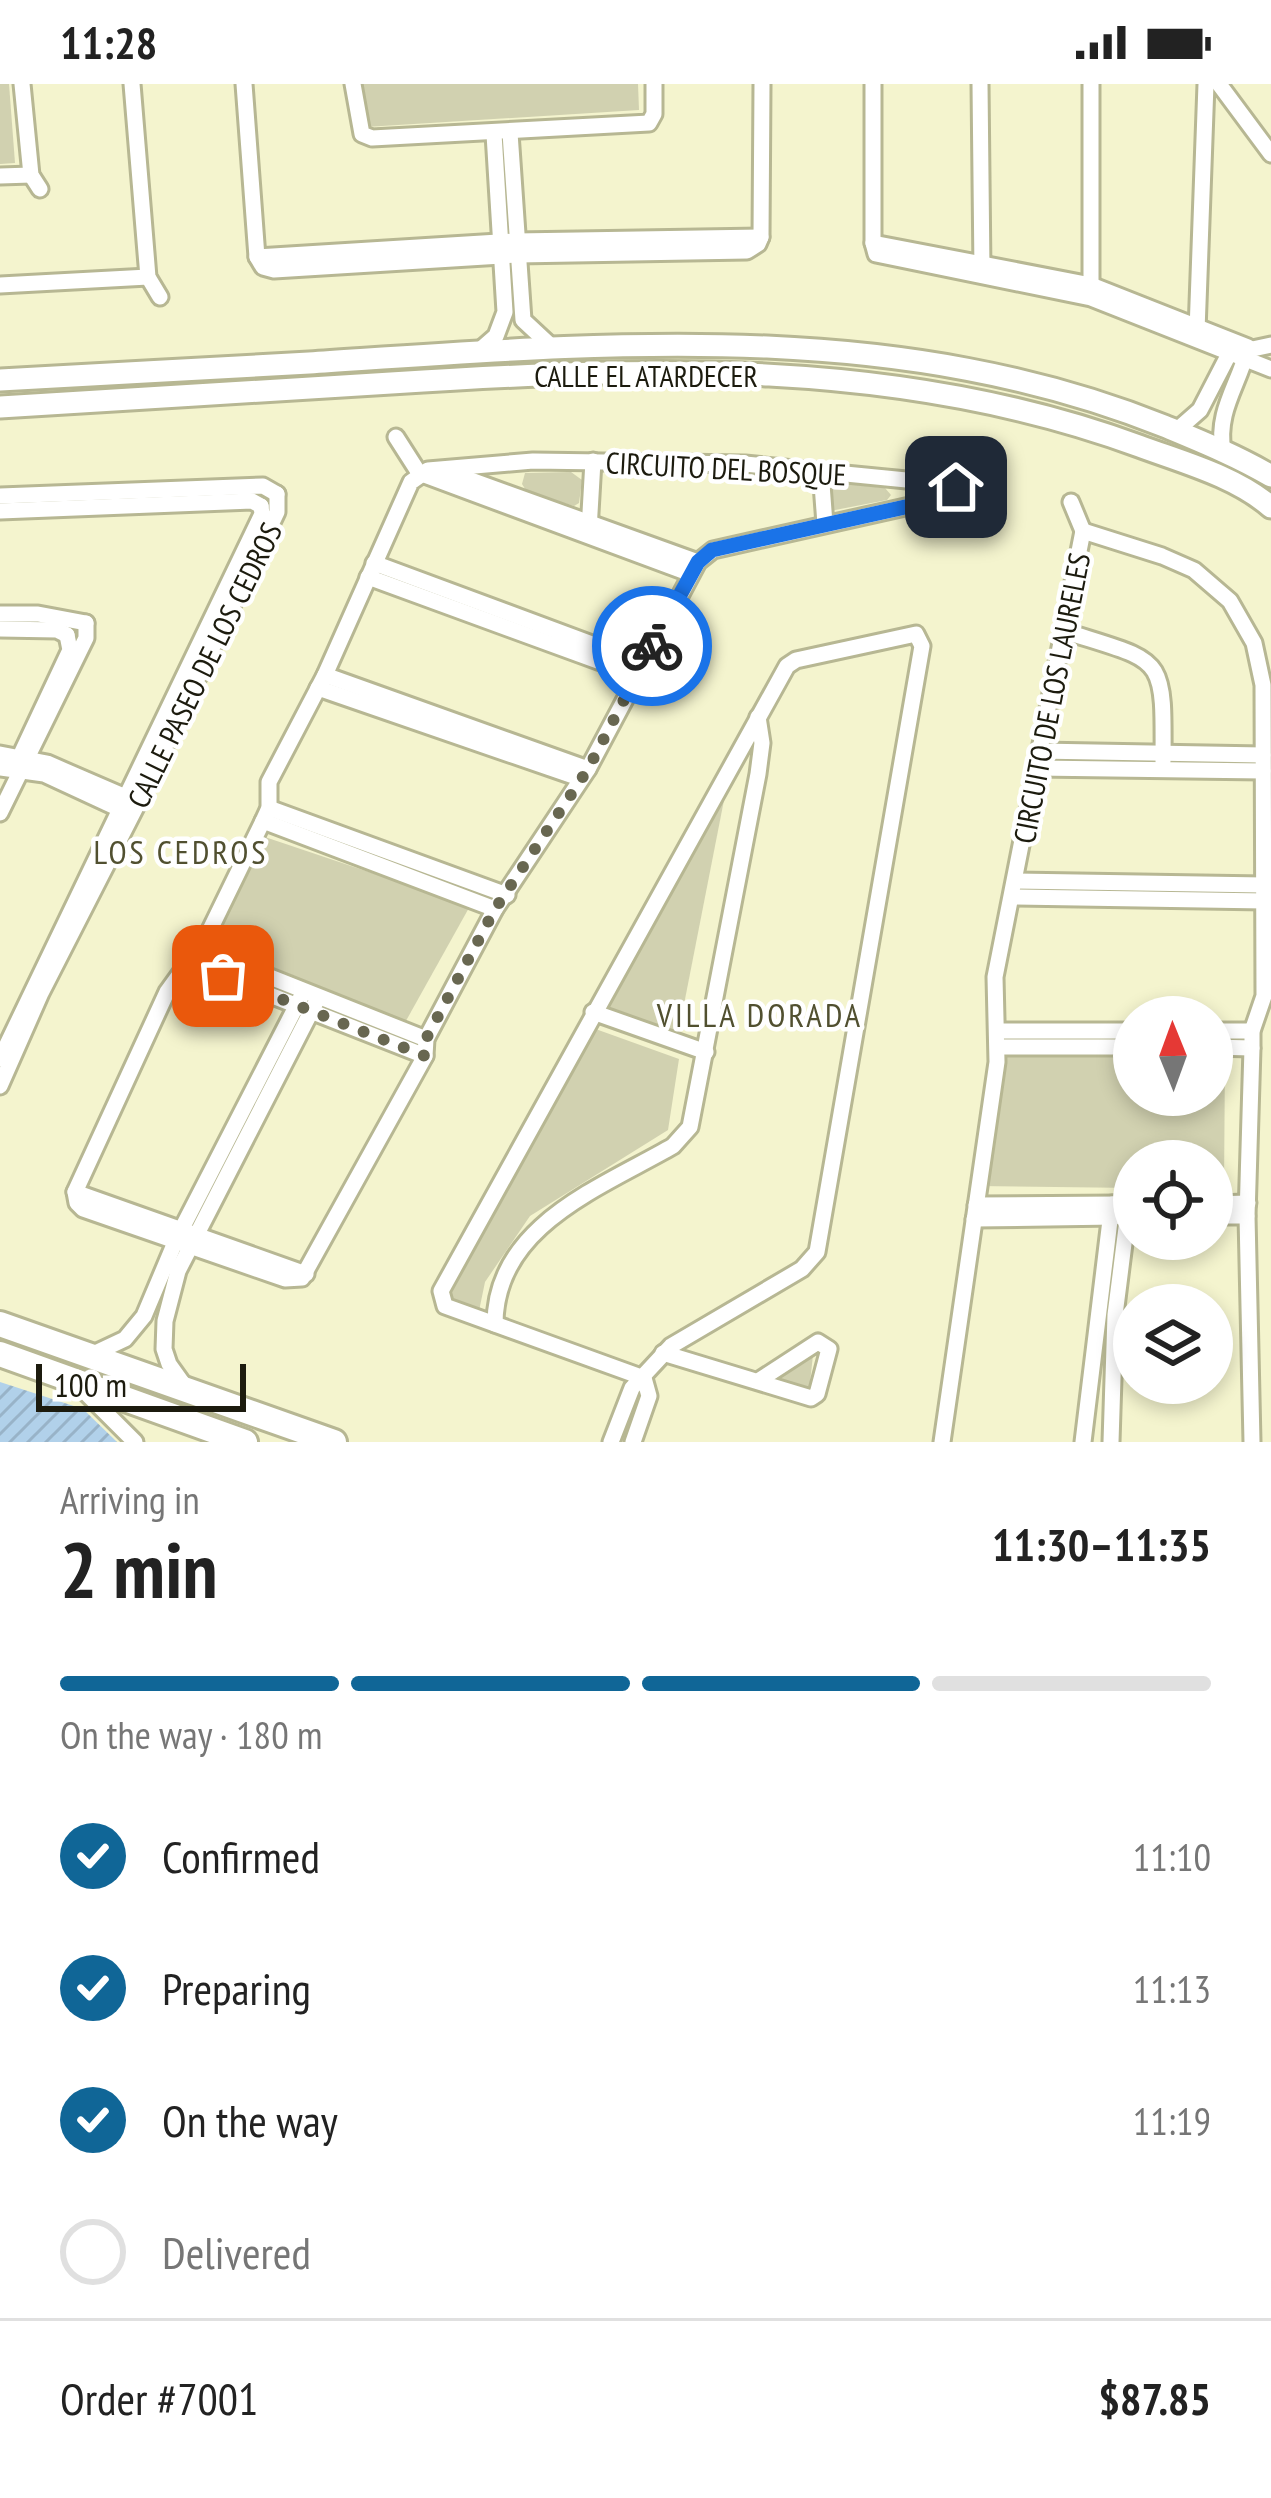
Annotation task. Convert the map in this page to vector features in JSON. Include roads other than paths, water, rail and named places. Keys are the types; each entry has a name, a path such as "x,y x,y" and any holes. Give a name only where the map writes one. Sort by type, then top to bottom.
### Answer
{"main road":[{"path":"0,1324 334,1442"},
{"path":"0,1354 245,1442"}],"street":[{"path":"0,176 35,182 22,84"},
{"path":"132,84 148,277 160,297"},
{"path":"244,84 257,257 509,249 739,252 753,248 761,237 762,84"},
{"path":"353,84 358,128 366,137 649,123 654,114 654,84"},
{"path":"872,84 873,243 881,256 982,268 1091,292 1197,332 1271,369"},
{"path":"980,84 982,268"},
{"path":"1091,84 1091,292"},
{"path":"1197,332 1206,84"},
{"path":"1219,84 1271,154"},
{"path":"480,350 496,336 505,312 509,249 502,133"},
{"path":"509,249 523,320 552,347 554,373"},
{"path":"0,285 148,277"},
{"name":"CALLE EL ATARDECER","path":"0,380 552,347 675,343 807,350 994,373 1079,395 1176,431 1271,476"},
{"path":"1176,431 1200,410 1241,354 1271,345"},
{"path":"803,377 807,350"},
{"path":"1212,474 1223,451 1224,407 1241,354"},
{"path":"309,363 311,388"},
{"name":"CALLE EL ATARDECER","path":"0,407 554,373 688,371 803,377 939,391 1030,410 1212,474 1271,507"},
{"path":"396,436 419,473 694,568 584,774 495,909 306,1274 298,1280 285,1279 185,1237 83,1209 75,1192 167,992 206,938 266,814 269,782 419,473"},
{"path":"589,530 593,461"},
{"name":"CIRCUITO DEL BOSQUE","path":"419,473 593,461 745,464 947,484 958,490 950,497 712,550 694,568"},
{"path":"439,469 589,530"},
{"path":"821,471 825,524"},
{"name":"CALLE PASEO DE LOS CEDROS","path":"0,511 82,499 263,487 277,494 278,512 201,655"},
{"path":"261,506 277,494"},
{"name":"CALLE PASEO DE LOS CEDROS","path":"0,496 252,501 261,506 262,514 201,655 0,1059"},
{"path":"1071,502 1083,531"},
{"name":"CIRCUITO DE LOS LAURELES","path":"942,1442 999,1039 995,977 1083,531 1180,562 1207,579 1230,601 1259,657 1264,996 1252,1039 1248,1210 1252,1442"},
{"path":"371,570 639,669"},
{"path":"0,614 53,615 86,623"},
{"path":"67,635 86,623"},
{"path":"17,766 86,638 86,623"},
{"path":"0,629 57,630 67,635"},
{"path":"1064,631 1134,653 1154,668 1162,686 1163,761"},
{"path":"611,1442 632,1388 644,1378 663,1353 802,1269 817,1252 921,638 916,634 791,663 441,1291 445,1306 644,1378"},
{"path":"0,812 70,650 67,635"},
{"path":"322,681 584,774"},
{"path":"495,1324 501,1281 536,1229 686,1135 758,774 762,743 758,716"},
{"path":"0,754 17,766 128,806"},
{"path":"1038,760 1263,763"},
{"path":"266,814 507,895"},
{"path":"375,854 495,909"},
{"path":"1014,889 1264,893"},
{"path":"191,955 425,1048"},
{"name":"CALLE PASEO DE LOS CEDROS","path":"0,1086 36,991"},
{"path":"92,1355 138,1326 165,1287 185,1237 307,1002"},
{"path":"593,1012 706,1052"},
{"path":"1233,1035 1252,1039"},
{"path":"999,1039 1113,1039"},
{"path":"1233,1043 1252,1039"},
{"path":"1233,1208 1248,1210"},
{"path":"975,1212 1113,1210"},
{"path":"1233,1212 1248,1210"},
{"path":"1083,1442 1114,1260"},
{"path":"1111,1442 1120,1260"},
{"path":"165,1287 164,1349 177,1378 188,1389"},
{"path":"663,1353 807,1399 815,1397 829,1349 818,1342 758,1381"},
{"path":"633,1442 649,1396 644,1378"},
{"path":"72,1379 135,1442"},
{"path":"1090,1381 1111,1382"}],"district":[{"name":"LOS CEDROS","path":"181,851"},
{"name":"VILLA DORADA","path":"760,1014"}]}
